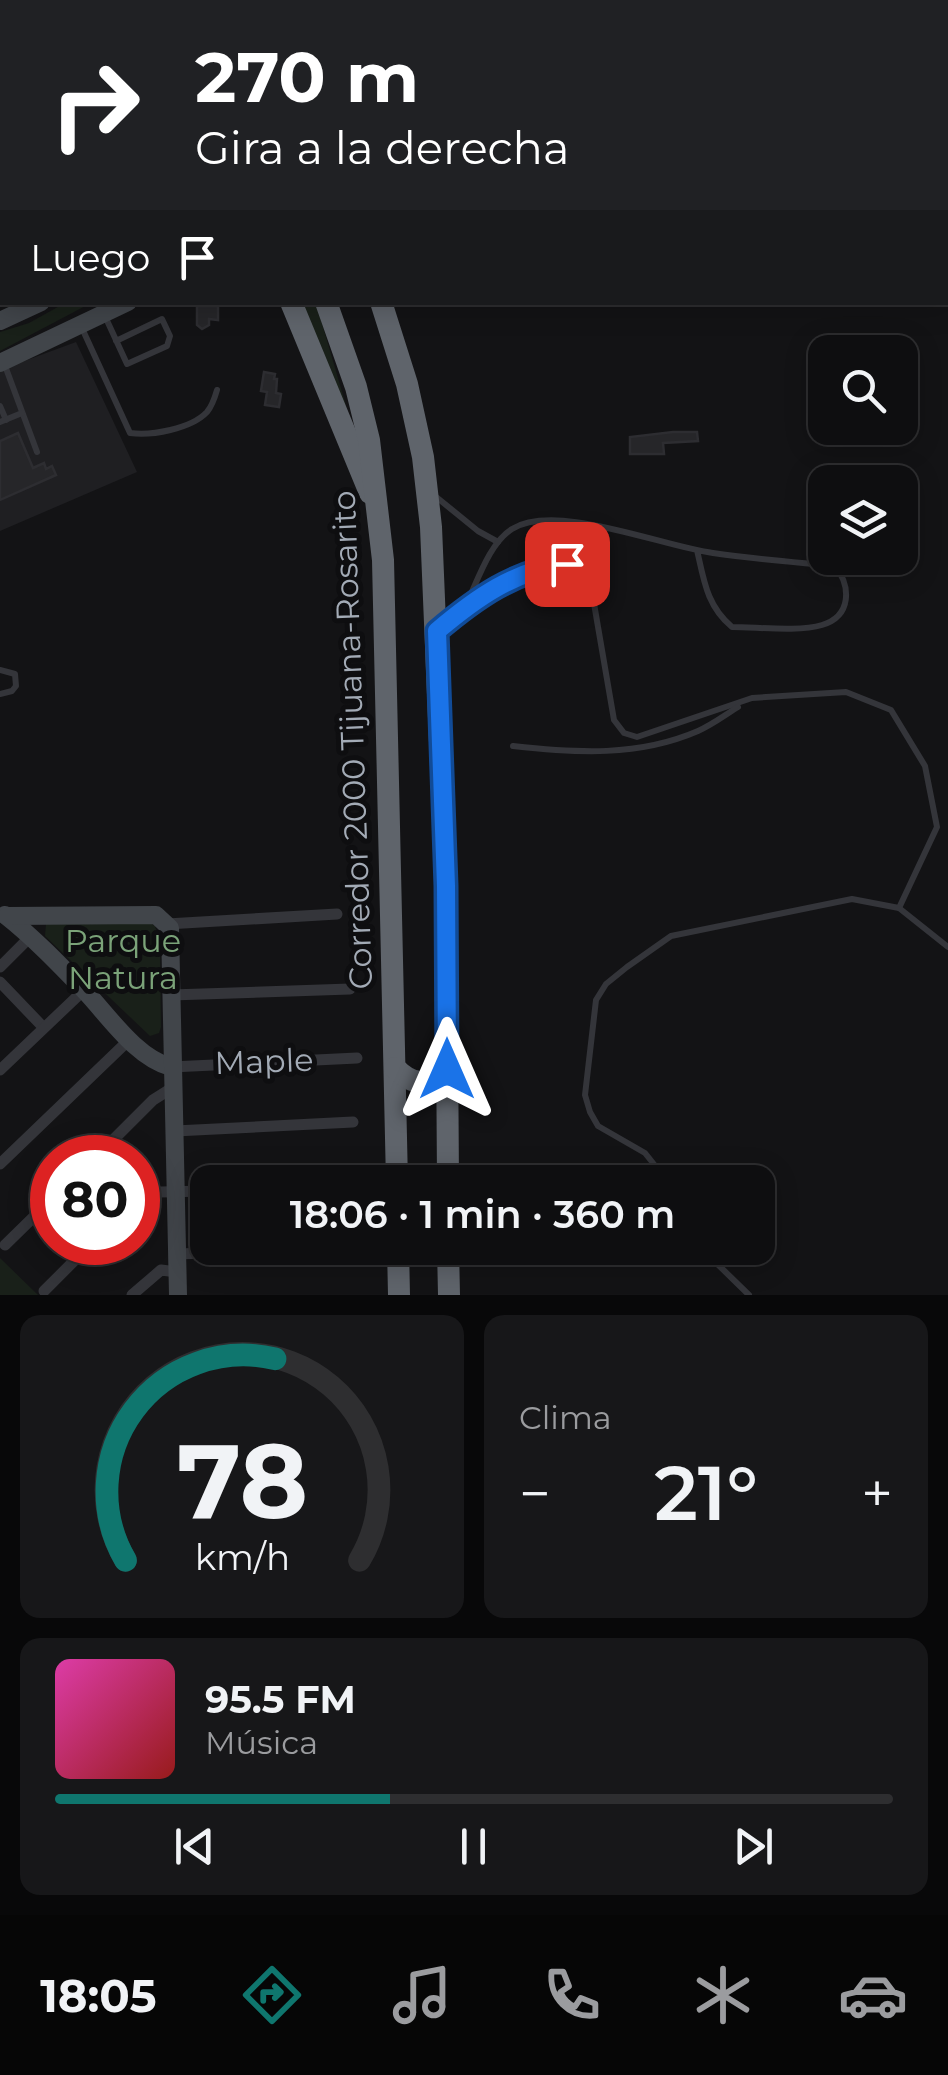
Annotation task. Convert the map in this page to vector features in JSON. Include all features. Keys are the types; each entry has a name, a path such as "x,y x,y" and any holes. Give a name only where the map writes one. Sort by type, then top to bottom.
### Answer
{"highway":[{"path":"292,305 379,511"},
{"name":"Corredor 2000 Tijuana-Rosarito","path":"327,305 356,387 373,461 384,560 398,1165"},
{"path":"382,305 407,384 427,489 437,631 446,886 448,1165"},
{"path":"390,305 393,337"},
{"path":"395,1068 411,1082 426,1083 447,1069"},
{"path":"398,1265 399,1295"},
{"path":"448,1265 449,1295"}],"street":[{"path":"0,322 35,305"},
{"path":"2,362 122,305"},
{"path":"3,914 156,915 167,924 172,935 171,1067 178,1295"},
{"path":"3,914 31,936 130,1039 154,1060 171,1067"},
{"path":"167,924 337,914"},
{"path":"0,967 31,936"},
{"path":"0,982 43,1026"},
{"path":"171,995 350,989"},
{"path":"0,1070 84,990"},
{"path":"0,1164 130,1039"},
{"name":"Maple","path":"171,1067 358,1058"},
{"path":"117,1135 153,1100 172,1088"},
{"path":"175,1132 353,1122"},
{"path":"160,1192 190,1191"},
{"path":"5,1245 30,1221"},
{"path":"132,1295 161,1270 190,1262"},
{"path":"44,1291 70,1265"}],"lane":[{"path":"104,314 116,341 127,364 167,346 170,336 162,319 116,341"},
{"path":"81,325 130,433 162,431 200,417 208,410 217,390"},
{"path":"2,362 37,452"},
{"path":"0,406 3,421 22,413"},
{"path":"427,489 478,531 498,542"},
{"path":"464,608 498,542 507,532 537,518 610,528 697,550 834,566 843,577 846,603 836,618 820,626 732,627 717,614 706,594 697,550"},
{"path":"437,631 464,608 510,579 543,567 567,564 582,572 591,586 614,720 624,733 636,737 752,698 846,692 891,710 925,766 937,827 899,908"},
{"path":"0,670 16,674 16,680 12,692 0,694"},
{"path":"513,746 585,754 637,749 698,731 752,698"},
{"path":"655,1165 645,1153 598,1126 590,1112 586,1095 596,1000 606,984 671,936 852,899 899,908 948,947"},
{"path":"718,1265 748,1295"}],"shaded area":[{"path":"76,342 137,472 0,531 0,370"}],"green space":[{"path":"61,305 87,305 0,351 0,332 29,323"},
{"path":"295,305 317,305 347,409"},
{"name":"Parque Natura","path":"146,920 155,926 160,945 161,1027 159,1033 150,1036 45,936 46,924"},
{"path":"0,1258 38,1295 0,1295"}],"building":[{"path":"197,306 218,306 218,320 209,319 209,325 202,329 197,325"},
{"path":"264,372 275,374 276,393 281,394 279,407 265,405 267,392 261,391"},
{"path":"697,432 698,441 663,443 664,454 630,454 630,437"},
{"path":"18,433 33,468 44,463 46,469 52,466 56,475 0,500 0,441"}],"route":[{"path":"447,1069 446,886 437,631 464,608 510,579 543,567 567,564"}]}
